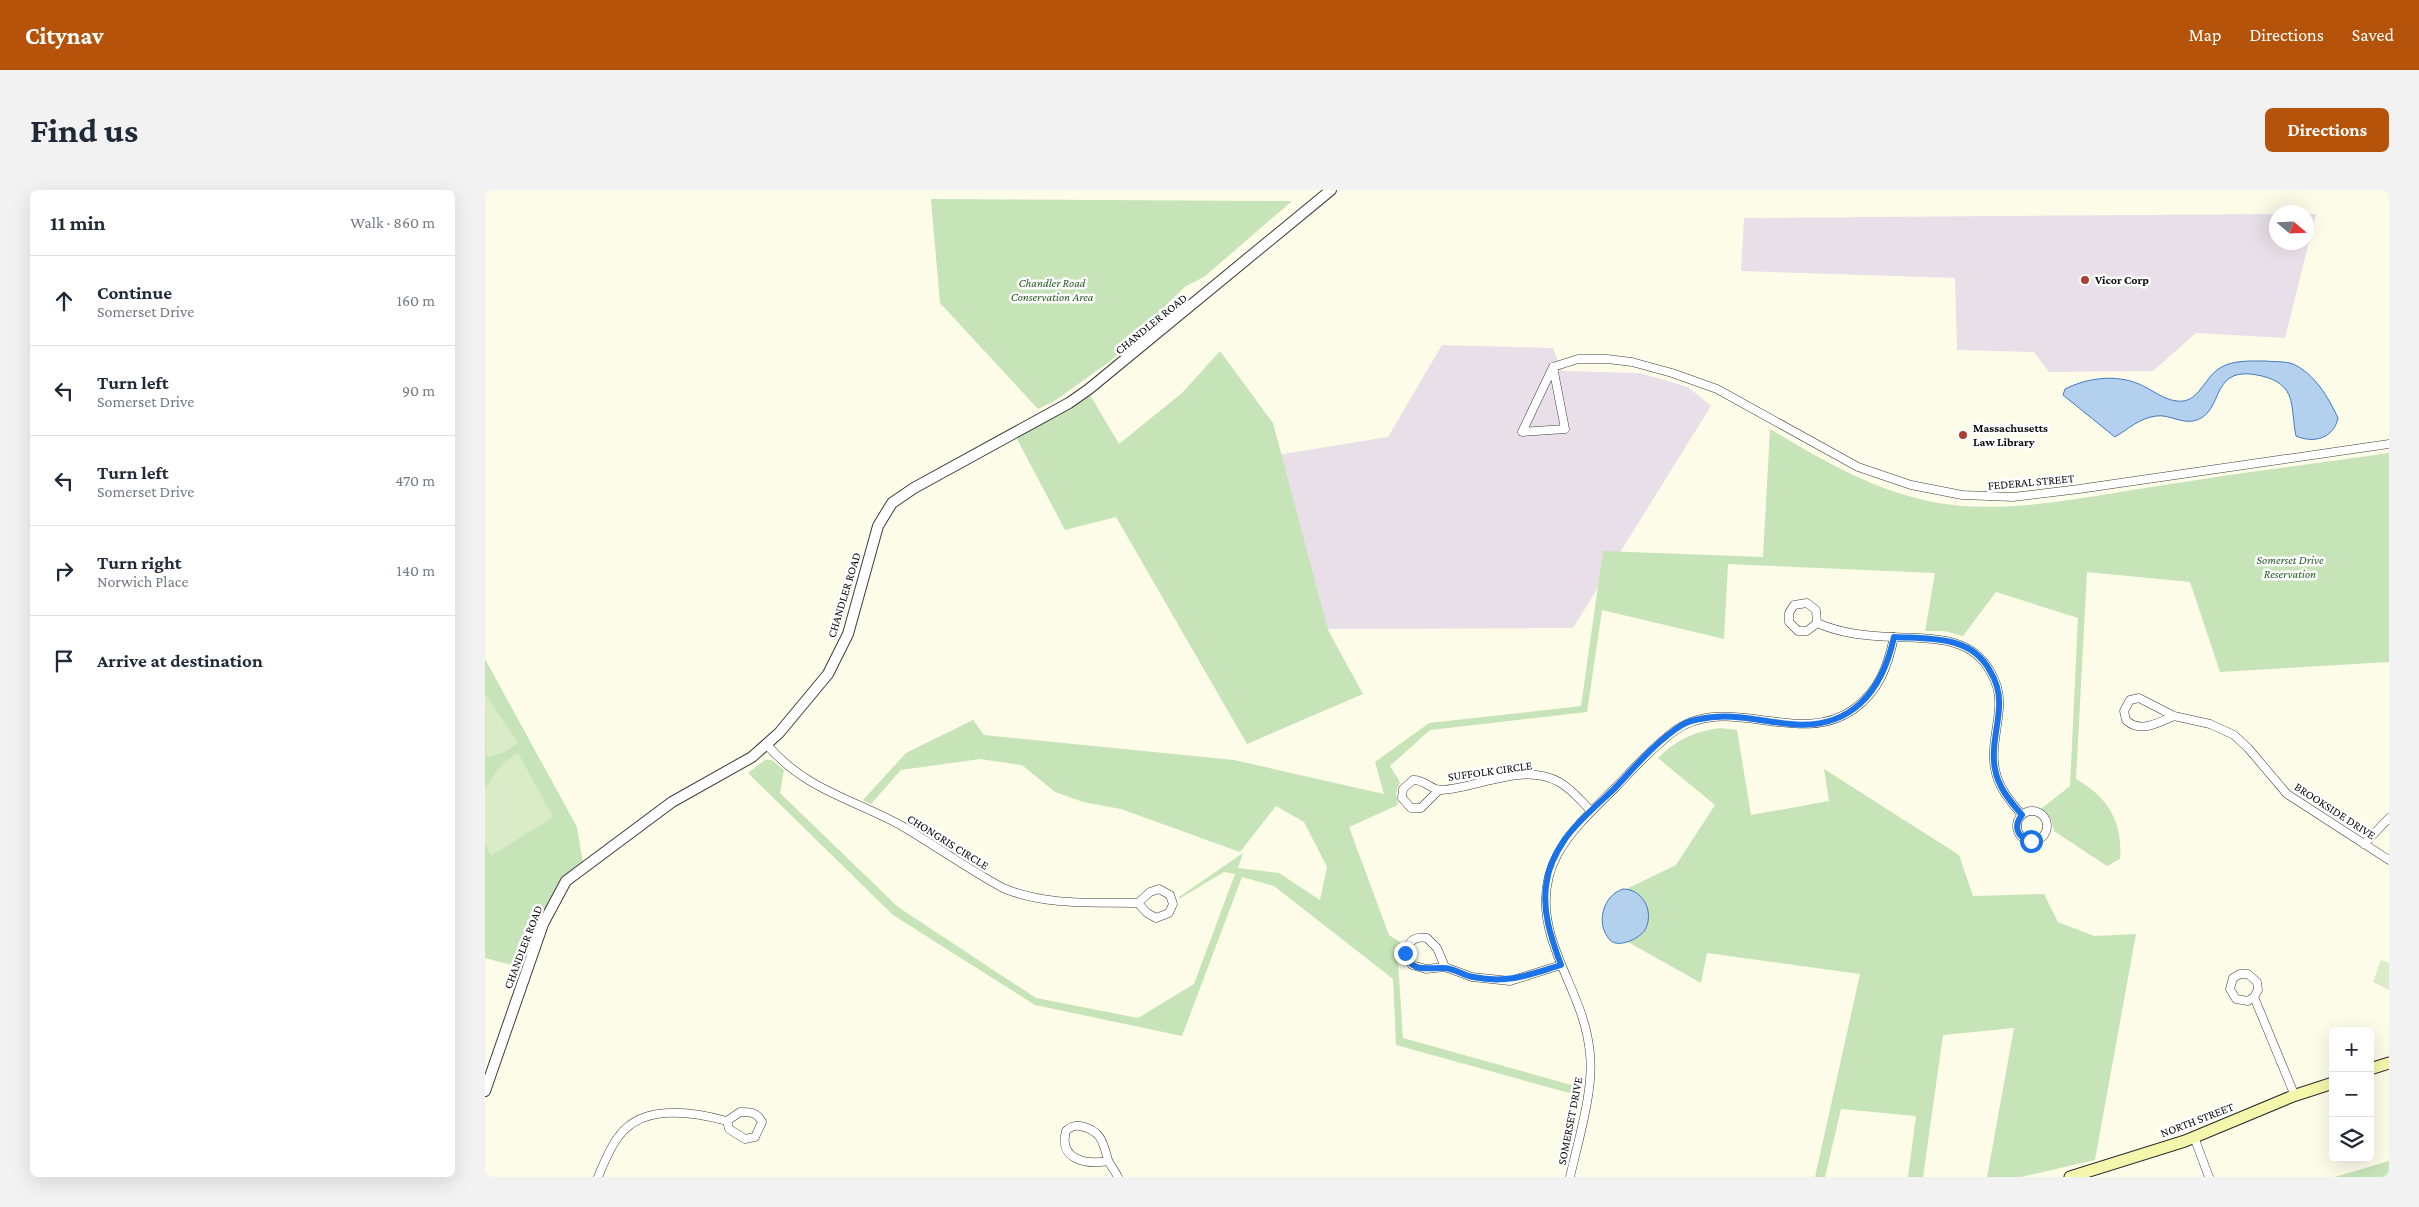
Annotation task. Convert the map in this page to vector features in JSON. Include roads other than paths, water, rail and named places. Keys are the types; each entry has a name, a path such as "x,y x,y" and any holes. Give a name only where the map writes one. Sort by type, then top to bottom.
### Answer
{"main road":[{"path":"2374,1069 2389,1063"},
{"name":"NORTH STREET","path":"2070,1177 2194,1137 2329,1083"}],"street":[{"name":"CHANDLER ROAD","path":"485,1091 543,924 566,881 672,802 752,757 779,733 823,681 836,659 848,634 877,526 892,503 907,492 1069,403 1089,389 1331,190"},
{"name":"FEDERAL STREET","path":"1553,367 1578,359 1607,359 1632,362 1672,373 1725,393 1858,467 1911,486 1962,496 2013,497 2079,489 2389,444"},
{"path":"1553,367 1565,429 1522,432 1545,383 1553,367"},
{"path":"1817,623 1853,635 1937,639 1957,643 1975,652 1989,667 1999,695 1994,752 1995,769 2003,791 2022,815"},
{"name":"SOMERSET DRIVE","path":"1570,1177 1591,1076 1590,1053 1582,1009 1561,965 1551,934 1545,906 1547,880 1553,861 1566,838 1659,743 1683,724 1699,719 1727,716 1811,725 1842,716 1860,704 1875,688 1885,670 1894,637"},
{"name":"BROOKSIDE DRIVE","path":"2173,716 2151,726 2139,727 2126,720 2124,711 2131,700 2139,698 2173,716 2210,724 2234,735 2248,748 2287,794 2389,860"},
{"name":"CHONGRIS CIRCLE","path":"766,744 783,763 813,784 901,826 1003,888 1030,898 1044,900 1138,903"},
{"name":"SUFFOLK CIRCLE","path":"1439,790 1423,781 1413,780 1403,788 1402,798 1408,806 1421,808 1439,790 1517,776 1541,776 1561,783 1591,811"},
{"path":"2364,844 2389,818"},
{"path":"1159,889 1170,895 1173,904 1169,913 1156,918 1138,903 1150,892 1159,889"},
{"path":"1445,968 1432,941 1421,937 1410,942 1405,953 1412,965 1426,969 1445,968 1472,977 1510,980 1561,965"},
{"path":"2254,997 2295,1096"},
{"path":"598,1177 619,1135 635,1121 650,1115 666,1113 692,1114 727,1121 740,1112 751,1112 759,1116 762,1122 755,1137 745,1139 729,1129 727,1121"},
{"path":"1108,1161 1087,1163 1073,1157 1067,1151 1064,1144 1065,1131 1075,1126 1091,1130 1104,1142 1108,1161 1118,1177"},
{"path":"2194,1137 2209,1177"}],"water":[{"path":"2265,361 2293,364 2301,368 2320,387 2338,418 2336,425 2328,435 2316,439 2296,436 2292,407 2287,391 2274,380 2262,376 2245,374 2233,376 2220,389 2206,415 2197,420 2186,421 2166,416 2150,417 2134,424 2115,437 2063,395 2065,389 2082,382 2111,378 2130,381 2144,386 2167,399 2185,401 2196,394 2214,372 2225,365"},
{"path":"1623,889 1636,893 1645,902 1648,921 1644,932 1635,939 1618,943 1610,940 1605,933 1602,918 1603,911 1610,897"}],"place":[{"name":"Vicor Corp","path":"2085,280"},
{"name":"Massachusetts Law Library","path":"1963,435"}],"park label":[{"name":"Chandler Road Conservation Area","path":"1052,290"},
{"name":"Somerset Drive Reservation","path":"2290,567"}]}
